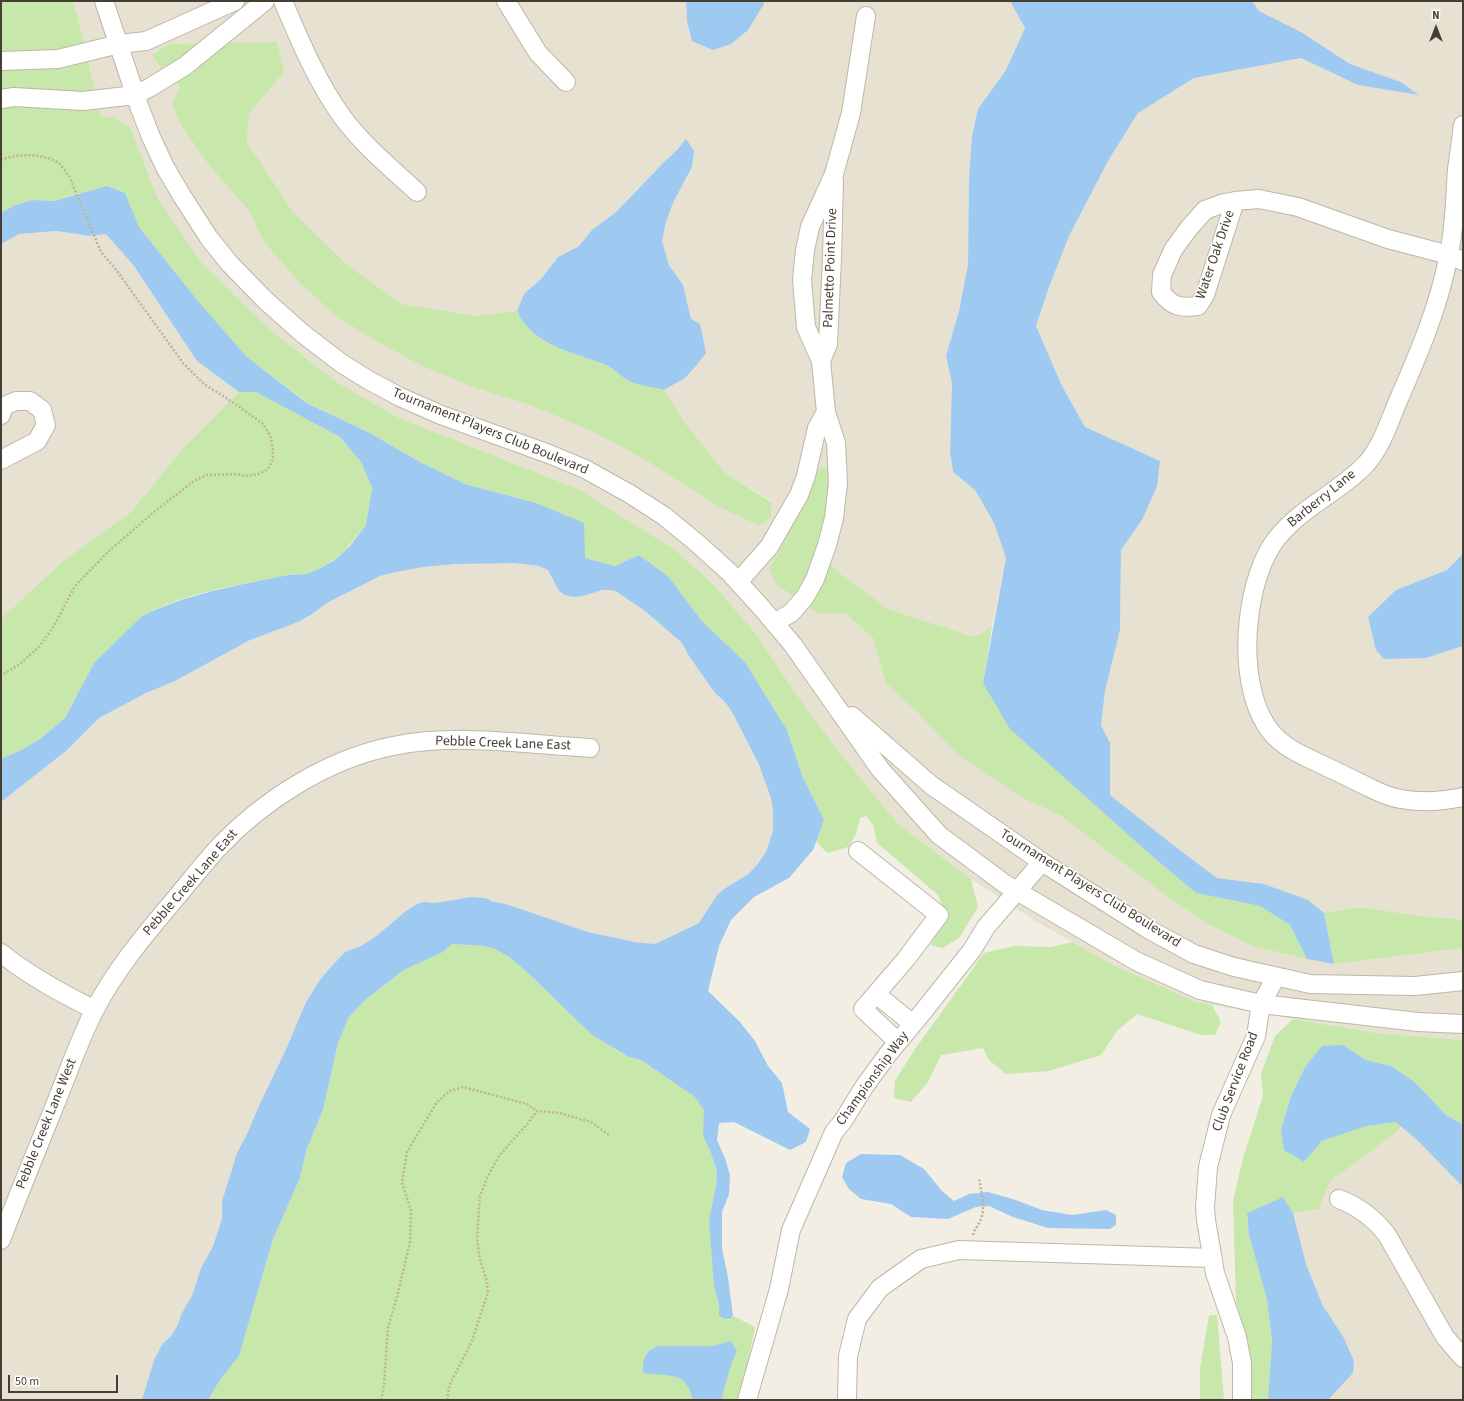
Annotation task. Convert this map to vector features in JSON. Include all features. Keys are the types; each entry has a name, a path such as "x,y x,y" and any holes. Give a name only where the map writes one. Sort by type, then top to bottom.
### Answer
{"street":[{"name":"Tournament Players Club Boulevard","path":"104,1 135,94 151,137 165,167 209,238 230,264 265,300 302,333 341,363 370,381 400,397 441,415 550,454 585,469 630,494 664,516 698,543 738,582 793,645 880,769 939,835 1005,884 1018,890 1136,962 1200,990 1261,1004 1418,1022 1463,1024"},
{"path":"1,61 58,59 119,44 146,41 235,1"},
{"path":"1,99 14,97 83,101 135,94 149,88 185,66 265,1"},
{"path":"283,1 310,64 344,119 373,153 416,192"},
{"path":"506,1 538,53 566,82"},
{"name":"Palmetto Point Drive","path":"774,623 791,613 805,597 815,579 827,546 834,518 838,483 836,443 826,412 821,361 806,327 802,280 805,250 810,227 834,174 851,113 866,16"},
{"name":"Barberry Lane","path":"1463,125 1457,168 1453,229 1456,258 1441,289 1410,375 1378,448 1367,463 1353,476 1307,509 1285,529 1273,544 1264,561 1256,582 1248,628 1248,664 1253,690 1258,708 1266,725 1278,739 1292,750 1384,795 1402,800 1420,801 1441,801 1463,797"},
{"name":"Palmetto Point Drive","path":"821,361 828,344 834,174"},
{"name":"Water Oak Drive","path":"1235,201 1205,295 1198,306 1185,308 1176,306 1166,300 1161,292 1162,275 1173,250 1189,228 1205,210 1224,203 1235,201 1259,199 1298,207 1388,239 1456,258"},
{"path":"1,415 4,406 16,401 30,401 42,410 46,425 37,441 1,460"},
{"path":"738,582 769,547 799,495 806,476 817,428 826,412"},
{"name":"Tournament Players Club Boulevard","path":"830,697 931,785 1042,862 1148,930 1194,954 1234,967 1310,984 1415,986 1463,981"},
{"name":"Pebble Creek Lane East","path":"95,1010 107,987 124,962 217,849 264,807 290,789 318,773 356,757 392,746 428,741 467,740 590,748"},
{"path":"858,851 939,915 906,959 863,1009 898,1042"},
{"name":"Championship Way","path":"747,1400 779,1289 791,1230 834,1132 843,1121 864,1087 972,950 986,927 1042,862"},
{"path":"1,953 22,968 95,1010"},
{"name":"Club Service Road","path":"1242,1400 1242,1363 1237,1337 1215,1273 1205,1207 1210,1154 1221,1115 1256,1036 1261,1004 1276,977"},
{"path":"876,994 913,1024"},
{"name":"Pebble Creek Lane West","path":"1,1240 95,1010"},
{"path":"1339,1199 1352,1204 1370,1215 1379,1224 1387,1235 1445,1337 1463,1358"},
{"path":"846,1400 848,1356 857,1319 880,1288 921,1259 959,1250 1212,1258"}],"path":[{"path":"1,160 8,156 26,155 48,158 61,165 74,189 101,252 117,271 183,363 204,384 262,423 270,435 273,448 272,458 268,468 259,474 247,476 235,474 207,475 194,482 154,512 109,551 75,586 54,626 39,648 21,663 1,676"},
{"path":"381,1400 384,1386 388,1327 410,1242 411,1212 402,1182 407,1152 437,1102 450,1091 462,1087 527,1104 537,1111 559,1113 591,1122 609,1135"},
{"path":"447,1400 450,1384 472,1341 488,1292 476,1239 480,1196 488,1176 499,1156 537,1111"},
{"path":"971,1240 974,1230 979,1225 983,1212 979,1178"}],"shaded area":[{"path":"72,1 686,1 687,21 748,30 764,4 764,1 1010,1 1025,28 1006,70 978,109 969,179 968,264 959,311 946,356 952,384 950,452 953,472 975,490 994,523 1006,558 992,627 974,637 888,609 841,574 789,532 769,570 818,613 846,614 873,638 886,683 919,714 1024,799 1060,815 1168,897 1212,926 1253,946 1334,964 1463,948 1463,1040 1376,1033 1196,1002 1113,965 1037,922 971,879 897,823 836,748 794,691 756,634 712,583 675,550 580,490 399,418 338,383 269,329 202,263 158,199 130,127 112,117 101,117 77,14","holes":["284,72 249,114 247,142 293,212 345,263 401,304 477,316 517,311 524,294 541,279 558,257 579,246 592,230 616,212 686,139 688,176 673,203 666,222 662,241 669,265 683,285 691,319 685,378 664,390 685,423 725,473 771,501 760,526 721,508 647,461 594,432 530,405 473,387 422,366 376,341 300,283 264,242 249,211 208,164 182,127 172,104 180,86"]},
{"path":"1252,1 1463,1 1463,554 1447,570 1396,590 1426,658 1463,646 1463,920 1413,915 1360,907 1324,913 1308,900 1264,884 1217,878 1110,795 1110,743 1101,725 1105,691 1120,630 1121,550 1142,520 1159,462 1085,427 1062,386 1036,326 1069,236 1108,161 1138,113 1194,78 1301,58 1358,85 1418,94 1401,82 1350,64 1301,32 1259,11"},
{"path":"57,231 89,236 106,234 134,266 217,376 239,392 184,447 131,512 62,562 1,619 1,244 18,234"},
{"path":"474,563 514,563 539,566 548,570 552,576 582,596 602,590 617,592 645,611 682,643 689,656 715,693 731,710 765,778 771,798 774,821 773,831 766,852 757,865 747,875 717,895 699,923 655,944 635,942 588,932 506,904 484,898 471,897 435,903 424,902 417,904 406,911 375,937 361,946 345,952 319,981 305,1004 287,1047 240,1147 222,1201 222,1219 213,1246 205,1260 192,1296 178,1324 171,1336 163,1343 154,1360 142,1400 1,1400 1,802 66,751 99,718 146,693 175,681 248,641 298,622 311,615 327,603 380,576 423,567"},
{"path":"1402,1126 1463,1187 1463,1400 1328,1400 1354,1361 1343,1336 1323,1306 1306,1264 1293,1213 1319,1209 1330,1180 1395,1133"}],"green space":[{"path":"1,1 72,1 77,14 101,117 112,117 130,127 158,199 202,263 269,329 338,383 399,418 580,490 675,550 712,583 756,634 794,691 836,748 897,823 971,879 978,907 959,938 942,948 931,945 933,936 945,914 938,895 877,843 873,825 866,816 860,818 856,834 848,847 827,853 816,841 824,820 802,775 787,730 745,662 701,620 668,576 639,555 615,566 585,558 536,503 465,484 418,461 370,433 308,403 247,357 198,301 139,227 124,193 80,193 54,201 32,200 15,205 1,213"},
{"path":"277,42 284,72 249,114 247,142 293,212 345,263 401,304 476,316 517,311 524,323 543,340 606,365 631,382 664,390 685,423 725,473 771,502 771,516 760,526 721,508 647,461 594,432 530,405 473,387 422,366 376,341 335,315 300,283 264,242 249,211 208,164 182,127 172,104 180,86 160,67 152,55 169,44"},
{"path":"239,392 256,392 340,437 361,462 372,488 366,525 342,554 319,569 306,574 288,575 212,590 174,602 141,617 94,663 65,718 40,739 1,759 1,619 62,562 131,512 184,447"},
{"path":"822,466 831,475 829,506 816,552 841,574 888,609 974,637 992,627 983,683 1196,893 1260,906 1290,925 1307,959 1253,946 1212,926 1168,897 1060,815 1024,799 961,757 886,683 873,638 846,614 818,613 777,585 769,570 789,532 812,480"},
{"path":"1360,907 1413,915 1463,920 1463,948 1334,964 1324,913"},
{"path":"1072,942 1113,965 1196,1002 1212,1005 1221,1022 1215,1035 1201,1035 1137,1014 1117,1031 1101,1055 1049,1071 1006,1074 989,1060 983,1048 941,1055 928,1082 911,1102 894,1098 895,1081 913,1052 984,953 1014,946 1051,947"},
{"path":"452,944 485,946 495,949 509,957 527,972 592,1035 629,1057 641,1060 699,1101 705,1115 703,1136 711,1153 717,1172 716,1186 709,1220 719,1314 725,1319 729,1320 733,1316 755,1327 741,1400 208,1400 220,1380 239,1356 273,1239 300,1178 306,1151 323,1110 338,1043 349,1017 365,1000 404,970 443,952"},
{"path":"1293,1019 1376,1033 1463,1040 1463,1124 1446,1115 1415,1082 1391,1066 1366,1060 1343,1045 1305,1067 1291,1096 1281,1129 1285,1150 1304,1162 1322,1141 1367,1126 1396,1122 1402,1126 1395,1133 1347,1169 1330,1180 1319,1209 1293,1213 1283,1197 1247,1213 1249,1235 1267,1300 1272,1341 1268,1400 1250,1400 1248,1351 1236,1302 1233,1201 1243,1158 1263,1096 1261,1074 1275,1036"},
{"path":"1209,1315 1217,1315 1224,1400 1200,1400 1200,1368"}],"water":[{"path":"686,1 764,1 764,4 748,30 731,44 713,50 692,41 687,21"},
{"path":"1010,1 1252,1 1259,11 1301,32 1350,64 1401,82 1419,95 1358,85 1301,58 1194,78 1138,113 1108,161 1069,236 1036,326 1062,386 1085,427 1160,461 1157,486 1142,520 1121,550 1120,630 1105,691 1101,725 1110,743 1110,795 1217,878 1264,884 1308,900 1324,913 1334,964 1307,959 1290,925 1260,906 1196,893 1151,855 1010,729 983,683 1006,558 994,523 975,490 953,472 950,452 952,384 946,356 959,311 968,264 969,179 972,136 978,109 1006,70 1025,28"},
{"path":"686,139 694,151 692,167 673,203 666,222 662,241 669,265 683,285 691,319 700,324 706,353 685,378 664,390 631,382 606,365 543,340 524,323 517,311 524,294 541,279 558,257 579,246 592,230 616,212"},
{"path":"107,186 125,193 139,227 198,301 247,357 307,403 370,433 418,461 465,484 536,503 584,523 585,558 615,566 639,555 668,576 701,620 745,662 787,730 802,775 824,820 813,850 789,878 754,897 731,920 719,946 708,991 739,1021 755,1041 768,1066 782,1083 788,1112 810,1129 806,1142 790,1150 734,1122 719,1123 717,1140 725,1158 730,1175 729,1194 722,1212 722,1249 728,1277 733,1316 730,1319 725,1319 719,1316 719,1304 714,1286 709,1220 716,1186 717,1172 711,1153 703,1136 704,1110 695,1097 641,1060 629,1057 592,1035 527,972 509,957 495,949 485,946 452,944 443,952 404,970 365,1000 349,1017 338,1043 323,1110 306,1151 300,1178 273,1239 239,1356 220,1380 208,1400 142,1400 154,1360 163,1343 171,1336 178,1324 182,1313 192,1296 201,1268 213,1246 222,1219 222,1201 237,1153 287,1047 305,1004 319,981 345,952 361,946 375,937 406,911 417,904 424,902 435,903 471,897 489,899 491,901 506,904 588,932 635,942 655,944 699,923 717,895 747,875 757,865 766,852 773,831 773,811 771,798 759,765 731,710 715,693 689,656 682,643 645,611 617,592 602,590 583,596 574,597 565,595 559,591 548,570 539,566 514,563 457,564 423,567 380,576 327,603 311,615 298,622 248,641 175,681 146,693 99,718 66,751 1,802 1,759 40,739 65,718 94,663 141,617 170,604 228,587 288,575 306,574 319,569 335,560 350,546 366,525 372,488 361,462 340,437 256,392 239,392 197,361 134,266 106,234 89,236 57,231 19,234 1,244 1,213 15,205 32,200 54,201"},
{"path":"1463,554 1463,646 1426,658 1384,659 1376,650 1368,617 1396,590 1447,570"},
{"path":"1343,1045 1366,1060 1391,1066 1415,1082 1446,1115 1463,1124 1463,1187 1417,1140 1396,1122 1367,1126 1322,1141 1304,1162 1284,1150 1281,1129 1291,1096 1305,1067 1322,1046"},
{"path":"861,1154 900,1155 924,1169 942,1191 954,1201 969,1194 988,1192 1013,1199 1042,1210 1072,1215 1106,1210 1116,1215 1116,1225 1110,1229 1048,1228 1013,1217 989,1206 976,1207 948,1219 911,1217 891,1204 861,1199 849,1189 842,1177 846,1163"},
{"path":"1283,1197 1293,1213 1306,1264 1323,1306 1343,1336 1354,1361 1353,1373 1328,1400 1268,1400 1272,1341 1267,1300 1249,1235 1247,1213"},
{"path":"731,1341 737,1351 731,1365 721,1400 693,1400 690,1390 684,1381 679,1378 668,1375 646,1374 643,1372 643,1363 646,1355 648,1352 659,1346 713,1346"}]}
